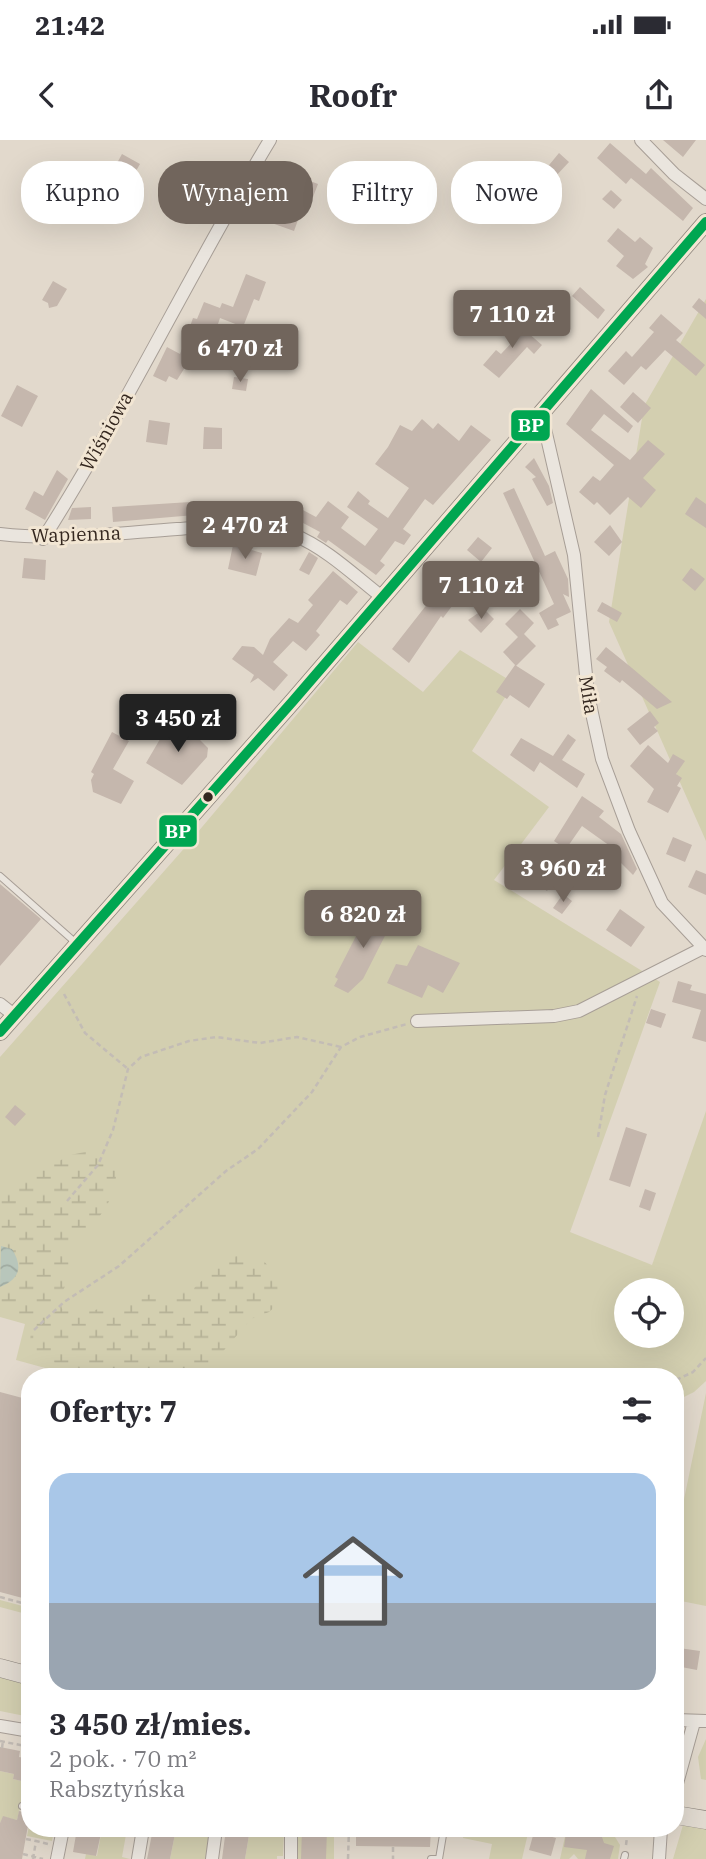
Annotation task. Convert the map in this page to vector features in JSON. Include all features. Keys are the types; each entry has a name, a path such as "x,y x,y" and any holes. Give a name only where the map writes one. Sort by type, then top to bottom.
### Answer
{"main road":[{"path":"0,1668 21,1674"},
{"path":"684,1816 706,1820"}],"street":[{"name":"Wiśniowa","path":"43,539 72,494 188,281 270,140"},
{"path":"641,140 674,174 706,199"},
{"path":"0,1032 382,597 706,222"},
{"name":"Miła","path":"417,1021 554,1016 599,1003 704,949 662,903 602,759 587,695 574,555 545,429 537,418"},
{"name":"Wapienna","path":"0,534 43,539 236,525 268,528 312,543 382,597"},
{"path":"0,1004 14,1015"},
{"path":"684,1765 700,1722"},
{"path":"0,1726 21,1730"},
{"path":"57,1859 61,1837"},
{"path":"138,1859 142,1837"},
{"path":"212,1859 215,1837"},
{"path":"291,1837 291,1859"},
{"path":"659,1859 660,1837"}],"lane":[{"path":"0,876 78,944"},
{"path":"431,1859 439,1858 443,1837"}],"path":[{"path":"598,1137 619,1046 643,979"},
{"path":"64,994 85,1033 128,1069"},
{"path":"34,1330 64,1302 119,1266 226,1171 258,1149 312,1092 341,1047 360,1037 417,1021"},
{"path":"67,1201 98,1165 113,1130 128,1069 141,1057 158,1050 216,1037 260,1043 297,1037 341,1047"},
{"path":"684,1376 693,1372 706,1358"},
{"path":"0,1597 21,1603"},
{"path":"0,1741 21,1745"},
{"path":"348,1859 349,1837"},
{"path":"625,1857 627,1837"},
{"path":"26,1839 55,1845"},
{"path":"33,1858 36,1841"},
{"path":"393,1847 393,1859"},
{"path":"23,1854 43,1859"}],"green space":[{"path":"706,299 706,841 609,622 644,406"},
{"path":"358,642 423,692 460,650 514,683 472,751 549,807 494,880 660,982 570,1232 652,1265 706,1111 706,1381 684,1397 684,1368 45,1368 16,1360 25,1324 0,1317 0,1057 181,852"},
{"path":"90,1151 115,1163 116,1177 114,1189 103,1212 68,1253 70,1277 59,1298 62,1309 95,1310 146,1295 192,1290 222,1261 245,1253 261,1257 277,1278 278,1304 269,1312 251,1319 206,1368 80,1368 46,1361 30,1349 31,1323 0,1312 0,1194 70,1155"},
{"path":"706,1393 706,1606 684,1602 684,1499"},
{"path":"0,1600 21,1606 21,1613 0,1607"},
{"path":"0,1677 21,1683 21,1715 0,1711"},
{"path":"706,1739 706,1780 701,1779 698,1757"},
{"path":"0,1771 14,1774 13,1779 21,1781 21,1804 17,1820 3,1817 0,1823"},
{"path":"684,1825 706,1829 706,1859 673,1859 679,1837 684,1837"},
{"path":"32,1837 53,1837 52,1841"},
{"path":"101,1837 126,1837 122,1857 130,1859 85,1859 86,1854 97,1856"},
{"path":"174,1837 211,1837 207,1859 170,1859"},
{"path":"249,1837 284,1837 283,1856 277,1856 277,1859 245,1859"},
{"path":"297,1837 334,1837 334,1859 297,1859"},
{"path":"527,1837 522,1859 489,1859 492,1844 463,1838"},
{"path":"565,1837 615,1837 620,1845 618,1859 578,1859 574,1854 569,1859 560,1859"}],"water":[{"path":"1,1246 12,1249 18,1261 18,1272 12,1280 0,1287"}],"building":[{"path":"663,140 696,140 683,157"},
{"path":"610,143 646,174 651,168 693,208 683,221 631,178 626,184 597,158"},
{"path":"559,153 569,162 562,169 562,161 552,161"},
{"path":"122,154 135,161 118,161"},
{"path":"313,182 318,184 313,197"},
{"path":"611,190 622,200 614,209 602,199"},
{"path":"274,224 297,224 294,231"},
{"path":"618,228 635,242 640,237 653,248 645,264 648,267 633,279 616,266 624,256 607,241"},
{"path":"246,274 266,282 259,301 254,299 243,327 220,318 217,327 213,325 199,361 191,358 177,380 169,376 166,382 153,376 167,347 180,354 193,318 197,319 204,302 220,308 222,303 233,307"},
{"path":"53,281 67,289 57,306 49,308 48,303 42,300"},
{"path":"580,287 605,310 598,319 572,296"},
{"path":"699,298 706,304 706,319 692,307"},
{"path":"661,314 683,333 676,340 705,365 696,376 665,350 646,370 641,366 624,385 608,371 626,351 632,357 654,332 649,328"},
{"path":"513,320 542,345 534,354 527,347 499,378 483,365 496,350 501,354 516,338 505,328"},
{"path":"234,377 248,379 246,391 232,389"},
{"path":"17,385 38,396 22,427 1,416"},
{"path":"591,389 633,426 628,433 604,414 591,430 630,460 648,440 665,454 643,478 656,490 641,508 628,497 610,515 597,502 594,505 579,492 593,476 600,481 614,465 566,424"},
{"path":"633,392 651,408 638,423 620,407"},
{"path":"422,419 433,429 438,423 459,441 471,425 491,440 433,505 425,499 403,529 411,535 404,545 395,541 380,561 385,565 376,575 328,540 326,543 317,537 320,532 290,516 290,522 239,513 242,502 301,509 316,517 328,501 349,517 341,528 365,546 378,529 347,507 358,491 370,501 368,504 388,518 409,488 375,464 400,425 412,431"},
{"path":"149,420 170,423 167,445 146,442"},
{"path":"204,427 222,428 222,449 203,449"},
{"path":"534,458 549,486 553,503 547,506 532,479 536,477 525,467"},
{"path":"57,470 68,479 45,520 25,509 34,491 43,496"},
{"path":"514,488 545,556 555,551 568,579 569,597 563,594 571,612 556,619 559,625 548,630 539,613 554,604 503,493"},
{"path":"696,497 706,504 706,528 685,514"},
{"path":"217,501 218,513 113,522 112,507"},
{"path":"91,507 91,519 68,520 72,508"},
{"path":"610,525 622,542 609,556 594,542"},
{"path":"478,537 492,548 481,562 467,550"},
{"path":"233,545 262,553 256,576 228,569"},
{"path":"309,552 318,558 309,575 299,570"},
{"path":"24,558 46,560 45,580 22,578"},
{"path":"691,568 705,579 695,591 682,580"},
{"path":"333,571 358,592 347,605 340,600 316,631 320,635 306,651 293,641 273,662 288,675 274,691 258,678 250,683 254,675 232,659 242,646 254,647 263,655 270,639 289,618 298,623 313,605 308,600"},
{"path":"439,589 455,602 443,618 441,616 409,663 392,649"},
{"path":"602,602 622,613 617,622 597,611"},
{"path":"484,609 494,619 481,633 468,620"},
{"path":"520,609 534,623 524,634 536,646 516,666 503,652 518,637 505,624"},
{"path":"606,647 672,702 657,709 622,680 620,683 604,671 607,667 596,659"},
{"path":"515,665 545,684 529,708 510,695 507,699 496,692"},
{"path":"650,711 659,723 654,727 658,731 640,745 627,729"},
{"path":"170,722 191,735 199,731 200,740 208,748 207,757 182,785 146,763"},
{"path":"112,732 129,741 113,769 134,781 121,804 93,792 91,780 94,774 91,772"},
{"path":"568,734 576,740 562,760 585,774 577,788 540,762 534,772 510,755 521,738 553,756"},
{"path":"648,745 668,763 673,754 685,761 676,774 682,778 677,786 681,788 668,813 647,802 654,789 630,766"},
{"path":"582,796 604,811 599,817 621,834 637,869 633,875 613,855 617,851 582,826 566,849 554,841"},
{"path":"673,837 692,845 685,862 666,854"},
{"path":"541,861 560,873 547,891 529,878"},
{"path":"696,870 706,874 706,895 688,887"},
{"path":"0,884 41,919 0,966"},
{"path":"563,894 572,901 562,914 553,908"},
{"path":"371,907 392,918 388,925 390,926 363,979 348,993 334,986 338,979 335,977"},
{"path":"620,909 645,927 631,947 606,930"},
{"path":"418,945 460,963 443,993 428,985 422,998 387,983 396,964 407,966"},
{"path":"678,981 692,985 690,990 706,994 706,1042 692,1038 701,1010 672,1002"},
{"path":"651,1009 666,1014 661,1028 646,1023"},
{"path":"15,1105 26,1114 15,1126 5,1117"},
{"path":"626,1127 647,1134 630,1187 609,1180"},
{"path":"645,1189 656,1193 650,1211 639,1207"},
{"path":"0,1392 21,1398 21,1598 0,1592"},
{"path":"684,1649 700,1651 697,1670 684,1668"},
{"path":"0,1747 20,1751 21,1781 13,1779 14,1774 0,1771"},
{"path":"21,1812 21,1837 26,1837 22,1859 0,1859 0,1823 3,1816 17,1820"},
{"path":"76,1837 100,1837 96,1856 73,1852"},
{"path":"151,1837 174,1837 170,1859 147,1859"},
{"path":"225,1837 249,1837 245,1859 222,1859"},
{"path":"302,1837 327,1837 326,1859 301,1859"},
{"path":"356,1837 431,1837 430,1847 356,1846"},
{"path":"533,1837 556,1838 551,1856 529,1850"},
{"path":"565,1837 602,1837 604,1843 614,1846 610,1859 585,1859 587,1850 564,1847"}],"transit line":[{"name":"BP","path":"0,1032 293,701 706,222"}]}
